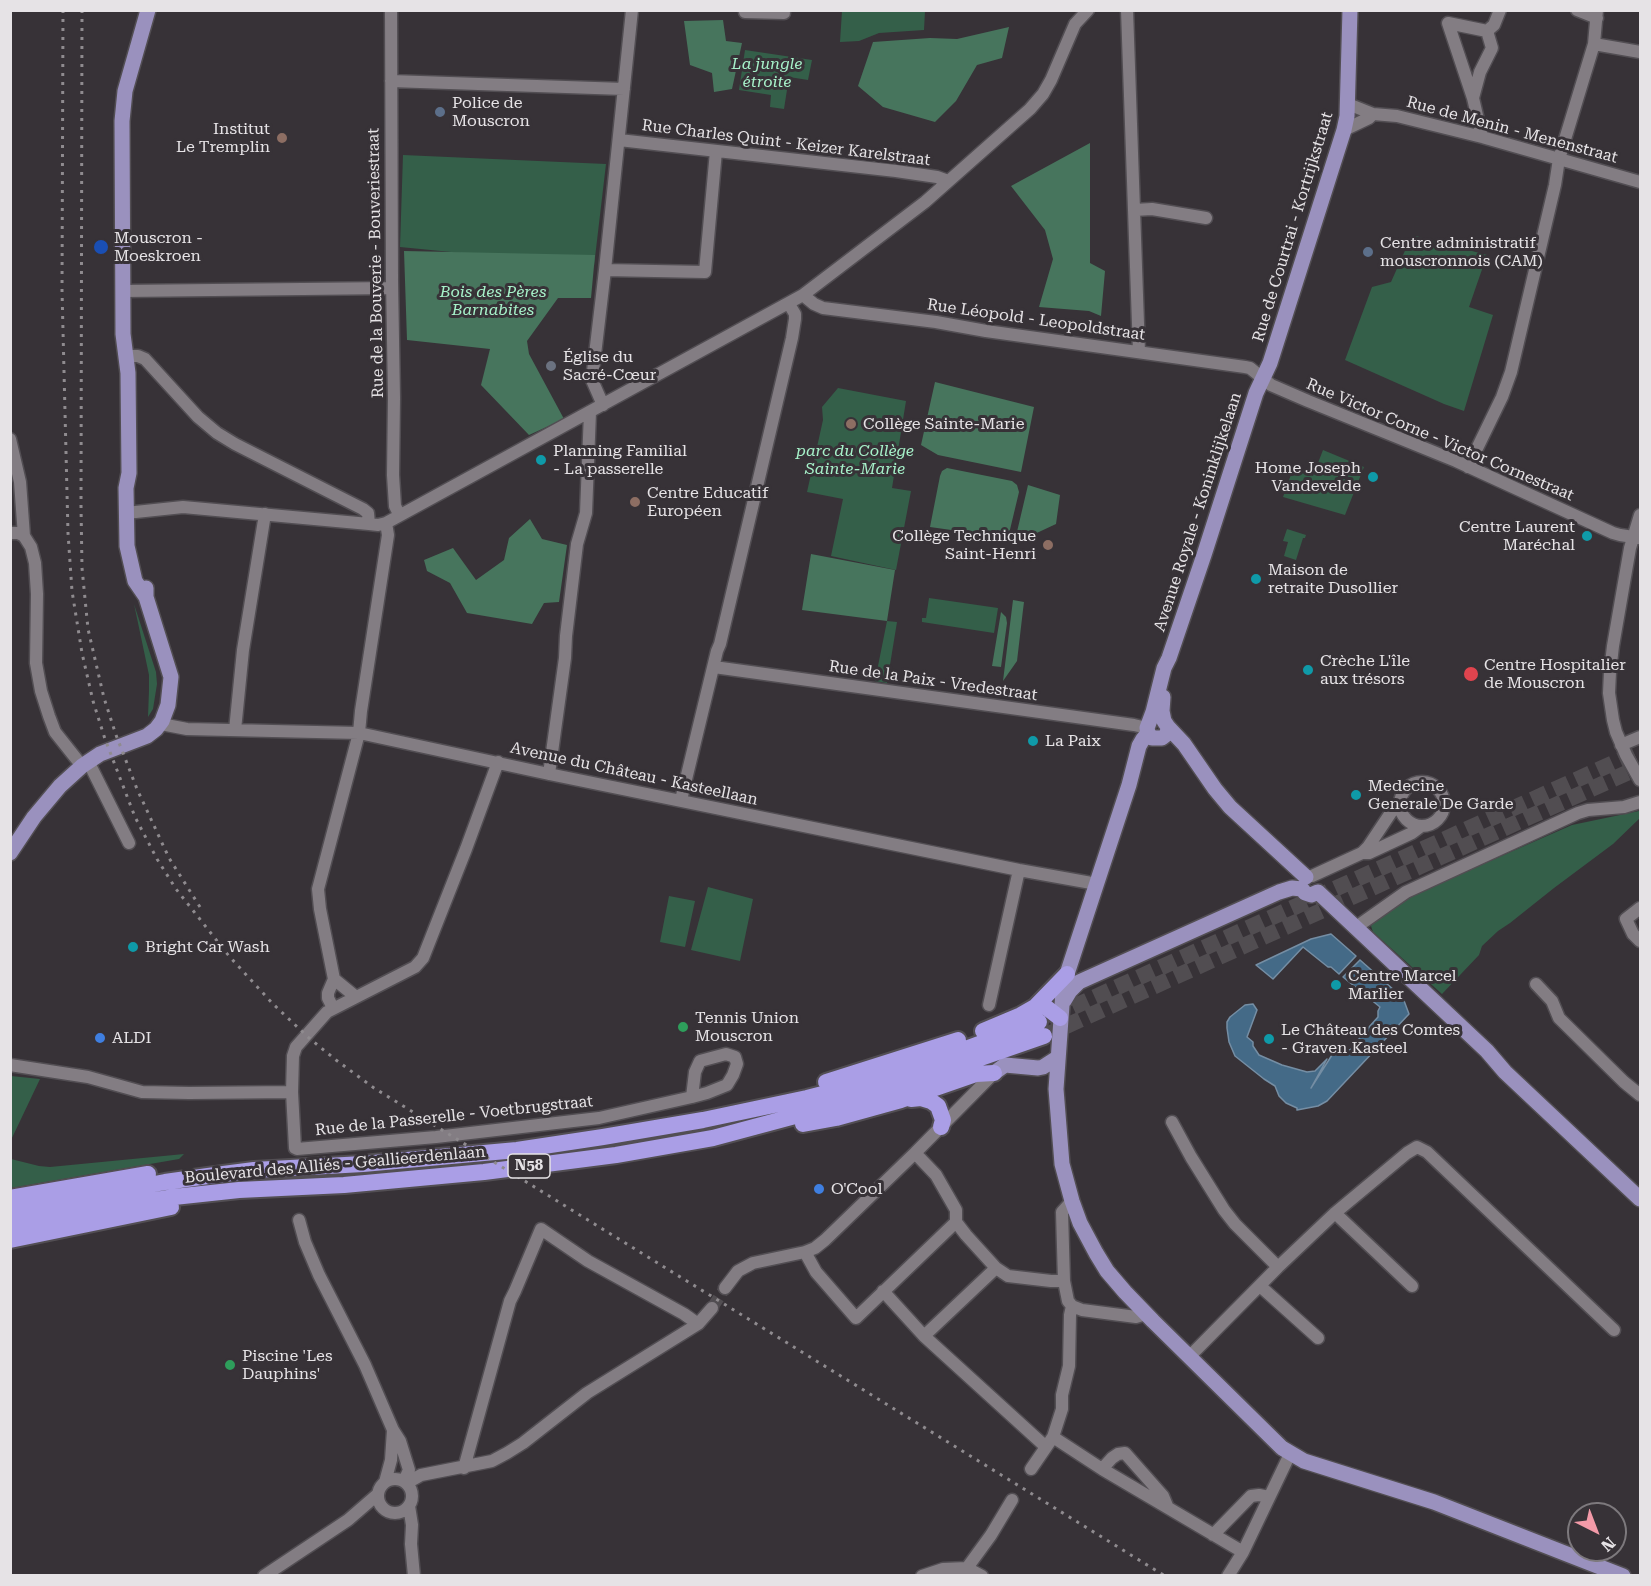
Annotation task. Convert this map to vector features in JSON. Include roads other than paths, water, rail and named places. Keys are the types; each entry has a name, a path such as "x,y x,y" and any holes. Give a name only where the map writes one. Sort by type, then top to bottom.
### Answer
{"highway":[{"path":"1039,1022 1067,974"},
{"path":"1039,1022 1042,1006 1061,1011"},
{"name":"Boulevard des Alliés - Geallieerdenlaan","path":"10,1212 165,1182 254,1170 363,1164 517,1150 625,1133 758,1108 776,1097 949,1043 1014,1018 1039,1022"},
{"name":"Boulevard des Alliés - Geallieerdenlaan","path":"10,1226 147,1201 211,1192 344,1185 484,1172 616,1155 713,1138 877,1094 1039,1022"},
{"path":"713,1138 836,1118 901,1100 976,1074 994,1073"},
{"path":"901,1100 921,1098 931,1101 938,1106 943,1120 941,1127"},
{"name":"N58","path":"10,1198 162,1172 204,1168 254,1170"},
{"name":"N58","path":"10,1239 166,1209 211,1192"}],"main road":[{"path":"10,853 34,817 60,786 85,763 99,754 147,736 161,724 171,688 171,677 146,597 137,585 128,551 134,488 129,473 127,356 123,334 122,121 126,86 148,10"},
{"name":"Rue de Courtrai - Kortrijkstraat","path":"1263,379 1270,363 1346,117 1350,10"},
{"name":"Avenue Royale - Koninklijkelaan","path":"1263,379 1256,393 1204,555 1164,668 1155,726 1139,746 1129,785 1074,950 1063,991 1056,1077 1057,1112 1062,1164 1072,1201 1080,1223 1101,1262 1125,1292 1272,1440 1290,1454 1304,1461 1434,1502 1623,1575"},
{"path":"1155,726 1184,744 1230,807 1487,1051 1505,1072 1641,1199"},
{"path":"1279,891 1284,886 1288,874 1281,855"},
{"path":"1061,1011 1074,986 1098,973 1279,891 1312,884"},
{"path":"1078,941 1079,956 1084,966 1098,973"},
{"path":"994,1073 1005,1065 1043,1067 1057,1058"},
{"path":"994,1073 1056,1077"}],"street":[{"name":"Rue de la Bouverie - Bouveriestraat","path":"391,10 393,475 394,506 399,514"},
{"path":"603,405 592,380 632,10"},
{"path":"131,513 183,507 378,525 386,523 803,295 905,218 1038,100 1051,80 1075,24 1088,10"},
{"path":"1487,31 1494,25 1500,10"},
{"path":"1468,466 1502,397 1511,372 1555,185 1559,159 1594,44 1597,14 1577,10"},
{"path":"745,12 784,13"},
{"path":"1125,14 1140,352"},
{"path":"1447,16 1487,31"},
{"path":"1447,16 1473,98 1482,137"},
{"path":"1473,98 1480,72 1492,48 1487,31"},
{"path":"1594,44 1641,52"},
{"path":"391,81 624,89"},
{"path":"1346,117 1365,120 1373,114"},
{"name":"Rue de Menin - Menenstraat","path":"1346,117 1373,114 1397,116 1482,137 1641,182"},
{"name":"Rue Charles Quint - Keizer Karelstraat","path":"619,140 896,171 937,177 948,181"},
{"path":"605,270 705,272 716,151"},
{"path":"1134,210 1152,209 1206,219"},
{"path":"123,291 392,288"},
{"name":"Rue Léopold - Leopoldstraat","path":"803,295 823,308 1245,367 1250,368 1263,379"},
{"path":"681,800 792,338 795,314 789,304"},
{"path":"127,356 138,356 145,359 198,417 218,433 235,444 363,509 368,513 369,524"},
{"name":"Rue Victor Corne - Victor Cornestraat","path":"1263,379 1271,385 1308,401 1468,466 1620,536 1637,537"},
{"path":"549,774 565,658 577,544 586,513 590,412"},
{"path":"10,439 21,488 24,536 31,547 36,568 36,663 41,691 55,732 85,763 129,843"},
{"path":"235,730 243,650 265,514"},
{"path":"1640,776 1622,745 1613,720 1610,672 1630,548 1637,537 1641,515"},
{"path":"333,1008 328,993 334,979 318,889 358,733 388,535 386,523"},
{"path":"10,533 24,536"},
{"name":"Rue de la Paix - Vredestraat","path":"714,667 1155,726"},
{"name":"Avenue du Château - Kasteellaan","path":"161,724 187,729 358,733 549,774 1097,884"},
{"path":"1622,745 1641,736"},
{"name":"Rue de la Passerelle - Voetbrugstraat","path":"498,762 423,958 415,967 333,1008 322,1017 294,1051 292,1092 295,1148 436,1137 580,1121 692,1097"},
{"path":"1312,884 1332,867 1377,843 1412,833 1420,827 1435,823 1443,814 1445,802 1440,790 1430,783 1417,783 1406,789 1400,802 1392,811 1377,843"},
{"path":"1400,802 1401,812 1406,820 1420,827"},
{"path":"1355,928 1406,892 1578,813 1624,807 1641,802"},
{"path":"989,1005 1019,870"},
{"path":"1641,908 1626,919 1633,934 1641,941"},
{"path":"334,979 356,997"},
{"path":"1536,984 1552,1000 1558,1018 1624,1082 1641,1095"},
{"path":"10,1065 74,1074 142,1092 292,1092"},
{"path":"10,1069 32,1069"},
{"path":"725,1288 738,1271 753,1263 815,1248 915,1153 994,1073"},
{"path":"1172,1122 1224,1210 1278,1267"},
{"path":"1189,1357 1335,1213 1407,1153 1417,1148 1427,1152 1614,1330"},
{"path":"915,1153 936,1175 956,1210 957,1221 966,1235 996,1268 1008,1276 1064,1281"},
{"path":"1072,1201 1062,1212 1064,1281 1068,1301 1072,1306 1082,1310 1136,1317 1146,1314"},
{"path":"1335,1213 1412,1286"},
{"path":"299,1220 305,1242 316,1267 400,1442 409,1470 405,1482"},
{"path":"805,1252 816,1272 856,1318 957,1221"},
{"path":"464,1468 510,1301 541,1230 588,1261 698,1324"},
{"path":"924,1336 996,1268"},
{"path":"1260,1286 1318,1338"},
{"path":"883,1291 924,1336 1049,1442 1102,1469 1243,1552"},
{"path":"1031,1469 1049,1442 1062,1409 1062,1395 1069,1366 1072,1306"},
{"path":"405,1482 421,1475 492,1461 507,1453 587,1393 698,1324 712,1308"},
{"path":"385,1482 391,1460 393,1430"},
{"path":"1102,1469 1112,1458 1125,1453 1163,1496 1168,1508"},
{"path":"1228,1575 1243,1552 1290,1454"},
{"path":"264,1575 348,1520 378,1494 385,1482 391,1479 405,1482 412,1494 409,1506 414,1575"},
{"path":"378,1494 381,1505 407,1533 411,1544"},
{"path":"1213,1535 1251,1497 1259,1495 1269,1497"},
{"path":"967,1568 991,1535 1012,1500"},
{"path":"348,1520 389,1511 399,1512 409,1506"},
{"path":"922,1575 943,1569 967,1568 981,1575"}],"water":[{"path":"1331,934 1356,956 1339,974 1303,947 1273,979 1256,965 1311,939"},
{"path":"1360,960 1403,998 1409,1014 1327,1101 1318,1106 1297,1110 1279,1096 1275,1086 1235,1056 1229,1042 1227,1022 1245,1005 1253,1004 1257,1010 1247,1037 1253,1042 1259,1055 1307,1072 1315,1071 1327,1059 1311,1088 1332,1055 1343,1054 1353,1048 1378,1017 1380,1007 1343,977"}],"tunnel":[{"path":"1051,1017 1640,751"},
{"path":"1044,1036 1640,767"},
{"path":"712,1308 725,1288"}],"railway":[{"path":"63,10 62,290 68,533 72,591 82,653 105,739 135,817 176,889 229,956 273,1004 309,1038 374,1088 1165,1576"},
{"path":"82,10 81,506 82,568 88,629 104,698 137,789 169,858 200,907"}],"place":[{"name":"Police de Mouscron","path":"440,112"},
{"name":"Institut Le Tremplin","path":"282,138"},
{"name":"Mouscron - Moeskroen","path":"101,247"},
{"name":"Centre administratif mouscronnois (CAM)","path":"1368,252"},
{"name":"Église du Sacré-Cœur","path":"551,366"},
{"name":"Collège Sainte-Marie","path":"851,424"},
{"name":"Planning Familial - La passerelle","path":"541,460"},
{"name":"Home Joseph Vandevelde","path":"1373,477"},
{"name":"Centre Educatif Européen","path":"635,502"},
{"name":"Centre Laurent Maréchal","path":"1587,536"},
{"name":"Collège Technique Saint-Henri","path":"1048,545"},
{"name":"Maison de retraite Dusollier","path":"1256,579"},
{"name":"Crèche L'île aux trésors","path":"1308,670"},
{"name":"Centre Hospitalier de Mouscron","path":"1471,674"},
{"name":"La Paix","path":"1033,741"},
{"name":"Medecine Generale De Garde","path":"1356,795"},
{"name":"Bright Car Wash","path":"133,947"},
{"name":"Centre Marcel Marlier","path":"1336,985"},
{"name":"Tennis Union Mouscron","path":"683,1027"},
{"name":"ALDI","path":"100,1038"},
{"name":"Le Château des Comtes - Graven Kasteel","path":"1269,1039"},
{"name":"O'Cool","path":"819,1189"},
{"name":"Piscine 'Les Dauphins'","path":"230,1365"}],"park label":[{"name":"La jungle étroite","path":"767,73"},
{"name":"Bois des Pères Barnabites","path":"493,301"},
{"name":"parc du Collège Sainte-Marie","path":"855,460"}]}
